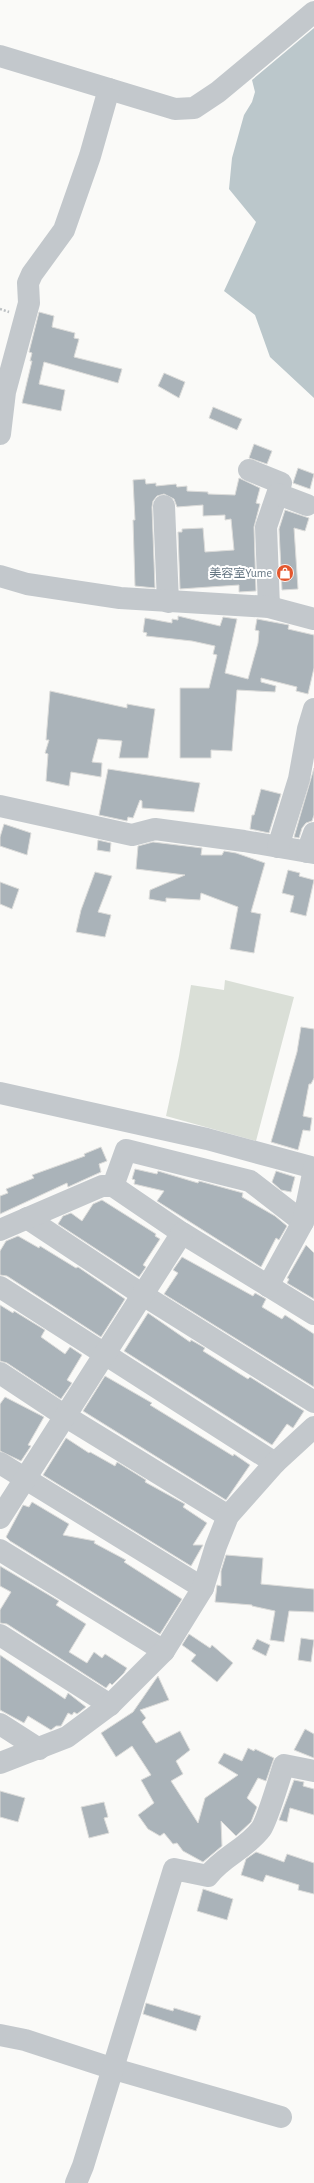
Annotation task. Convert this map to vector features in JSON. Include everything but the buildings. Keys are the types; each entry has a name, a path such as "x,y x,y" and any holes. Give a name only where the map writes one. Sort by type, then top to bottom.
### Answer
{"street":[{"path":"0,56 175,109 194,108 218,92 314,12"},
{"path":"0,434 5,392 29,303 28,282 32,274 64,230 90,156 109,89"},
{"path":"249,470 281,483 266,527 269,607"},
{"path":"278,494 307,504"},
{"path":"164,506 168,602"},
{"path":"0,576 27,584 120,598 269,607 314,619"},
{"path":"278,847 299,779 308,730 314,709"},
{"path":"0,806 132,835 155,829 278,847 312,846"},
{"path":"0,1093 207,1139 314,1169 303,1222 268,1286"},
{"path":"113,1186 126,1150 250,1181 303,1222"},
{"path":"0,1230 102,1186 113,1186 182,1233 314,1314"},
{"path":"27,1218 143,1295 314,1402"},
{"path":"0,1518 182,1233"},
{"path":"0,1288 275,1463"},
{"path":"0,1373 65,1416 228,1516"},
{"path":"0,1763 67,1737 110,1705 164,1651 203,1588 216,1546 228,1516 275,1463 314,1427"},
{"path":"0,1463 203,1588"},
{"path":"0,1550 164,1651"},
{"path":"0,1634 110,1705"},
{"path":"0,1724 39,1749"},
{"path":"76,2183 83,2166 114,2069 174,1868 208,1876 217,1864 243,1846 261,1829 284,1765 314,1771"},
{"path":"0,2035 25,2040 114,2069 281,2117"}],"shaded area":[{"path":"314,28 314,398 270,357 255,315 224,291 256,222 229,189 232,158 244,115 252,102 255,92 252,80"},
{"path":"225,980 294,997 256,1141 166,1116 179,1056 191,985 224,990"}],"place":[{"name":"美容室Yume","path":"285,573"}]}
